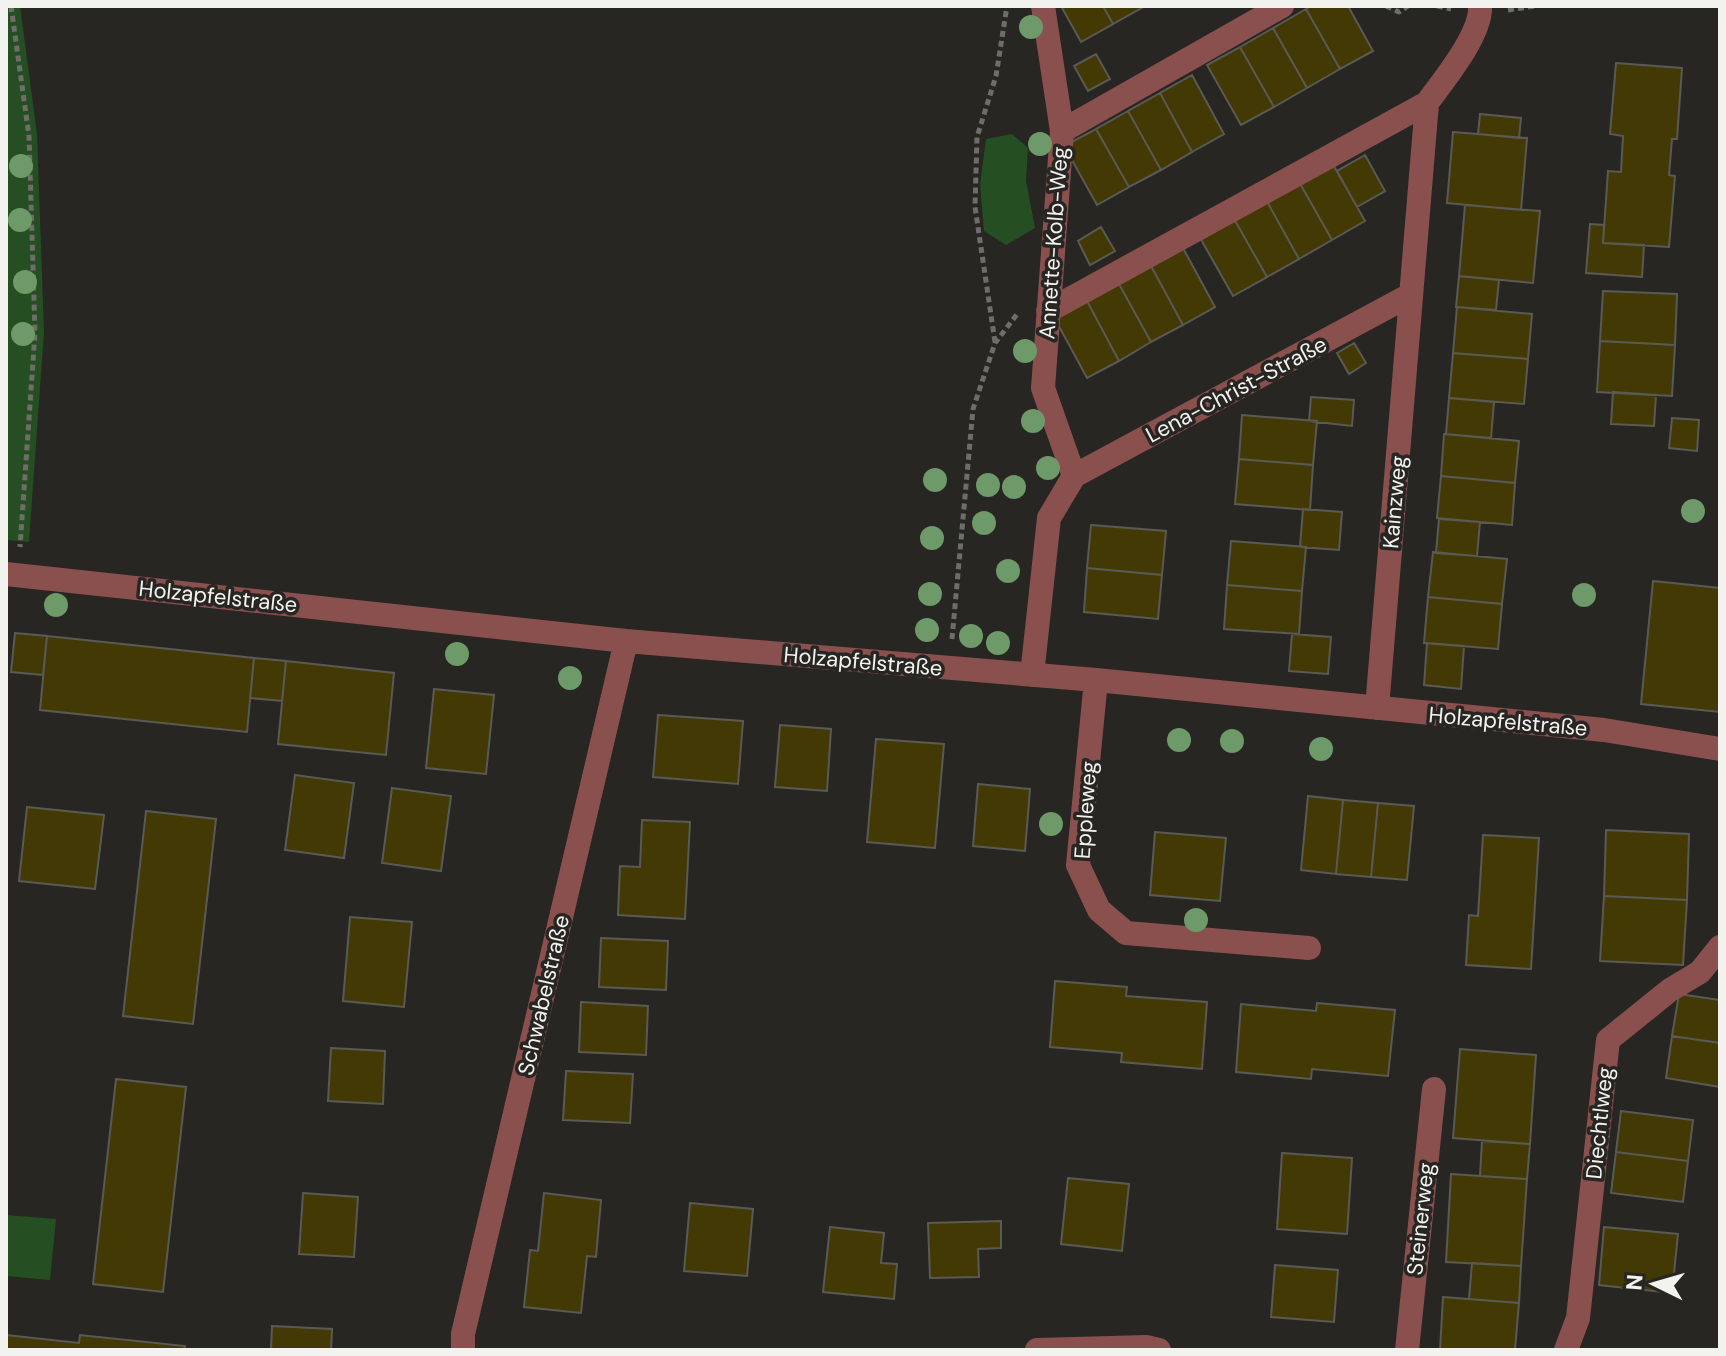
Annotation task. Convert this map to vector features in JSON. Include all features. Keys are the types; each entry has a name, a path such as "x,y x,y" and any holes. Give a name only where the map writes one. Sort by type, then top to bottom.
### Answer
{"street":[{"name":"Annette-Kolb-Weg","path":"1043,6 1062,131 1043,388 1074,476"},
{"path":"1062,131 1282,6"},
{"path":"1048,311 1427,103 1459,60 1480,15 1480,6"},
{"path":"1410,295 1427,103"},
{"name":"Lena-Christ-Straße","path":"1074,476 1410,295"},
{"name":"Kainzweg","path":"1377,708 1410,295"},
{"path":"1032,675 1049,518 1074,476"},
{"name":"Holzapfelstraße","path":"12,574 626,641 1096,680 1604,730 1720,749"},
{"name":"Schwabelstraße","path":"463,1350 463,1334 626,641"},
{"name":"Eppleweg","path":"1096,680 1078,865 1099,910 1126,933 1309,948"},
{"name":"Diechtlweg","path":"1566,1350 1578,1318 1608,1040 1670,990 1700,972 1720,947"},
{"name":"Steinerweg","path":"1407,1350 1434,1089"},
{"path":"1037,1350 1146,1347 1159,1350"}],"path":[{"path":"11,6 29,136 35,333 12,574"},
{"path":"995,343 975,207 977,137 996,76 1007,6"},
{"path":"1386,6 1399,12 1408,6"},
{"path":"949,668 973,409 995,343 1051,269"}],"green space":[{"path":"6,6 20,6 37,134 44,332 29,542 6,540"},
{"path":"1012,134 1028,148 1026,181 1035,228 1006,245 984,231 980,185 986,139"},
{"path":"6,1215 56,1219 50,1280 6,1276"}],"building":[{"path":"1061,6 1103,6 1113,24 1081,42"},
{"path":"1103,6 1145,6 1113,24"},
{"path":"1311,6 1348,6 1373,51 1340,69 1306,9"},
{"path":"1306,9 1340,69 1307,88 1273,28"},
{"path":"1273,28 1307,88 1274,107 1240,47"},
{"path":"1240,47 1274,107 1241,125 1207,65"},
{"path":"1096,54 1110,79 1088,91 1074,66"},
{"path":"1616,63 1682,68 1677,139 1672,139 1669,175 1675,176 1669,247 1603,243 1608,171 1621,172 1623,136 1610,134"},
{"path":"1192,75 1224,134 1192,152 1160,93"},
{"path":"1160,93 1192,152 1161,170 1128,111"},
{"path":"1128,111 1161,170 1129,187 1096,129"},
{"path":"1480,114 1521,118 1519,138 1478,134"},
{"path":"1096,129 1129,187 1097,205 1064,146"},
{"path":"1453,132 1527,138 1521,210 1447,203"},
{"path":"1365,155 1385,191 1357,207 1337,171"},
{"path":"1331,161 1365,221 1332,240 1298,180"},
{"path":"1298,180 1332,240 1299,259 1265,198"},
{"path":"1265,198 1299,259 1267,277 1233,217"},
{"path":"1465,205 1540,211 1533,283 1459,276"},
{"path":"1233,217 1267,277 1233,296 1199,236"},
{"path":"1590,224 1604,225 1603,243 1644,245 1642,277 1586,273"},
{"path":"1101,227 1115,251 1090,265 1078,241"},
{"path":"1183,248 1215,307 1183,325 1151,266"},
{"path":"1151,266 1183,325 1151,342 1119,284"},
{"path":"1459,276 1499,280 1496,310 1456,307"},
{"path":"1119,284 1151,342 1119,361 1087,301"},
{"path":"1603,291 1677,294 1675,345 1600,341"},
{"path":"1087,301 1119,361 1087,378 1055,319"},
{"path":"1457,307 1532,314 1528,359 1453,353"},
{"path":"1600,341 1675,345 1672,396 1597,392"},
{"path":"1354,343 1366,363 1349,374 1337,353"},
{"path":"1453,353 1528,359 1524,404 1449,398"},
{"path":"1613,392 1656,395 1654,426 1611,424"},
{"path":"1311,397 1354,400 1352,426 1309,421"},
{"path":"1449,398 1494,402 1491,438 1446,434"},
{"path":"1242,415 1317,421 1313,465 1239,459"},
{"path":"1672,418 1699,420 1697,451 1669,448"},
{"path":"1444,434 1519,441 1515,483 1441,476"},
{"path":"1239,459 1313,465 1310,510 1235,504"},
{"path":"1441,476 1515,483 1512,525 1437,518"},
{"path":"1303,509 1342,512 1339,550 1300,547"},
{"path":"1439,519 1480,522 1477,556 1436,553"},
{"path":"1091,525 1166,531 1162,575 1087,568"},
{"path":"1231,541 1306,547 1302,591 1227,585"},
{"path":"1433,552 1507,559 1502,604 1428,597"},
{"path":"1087,568 1162,575 1158,619 1084,612"},
{"path":"1653,581 1720,588 1720,712 1641,704"},
{"path":"1227,585 1302,591 1299,634 1224,629"},
{"path":"1428,597 1502,604 1498,649 1424,643"},
{"path":"15,633 47,636 43,675 11,672"},
{"path":"1292,634 1331,637 1328,674 1289,671"},
{"path":"47,636 254,658 247,732 40,710"},
{"path":"1427,643 1464,646 1461,689 1424,685"},
{"path":"254,658 286,661 282,701 250,698"},
{"path":"286,661 394,673 386,755 278,744"},
{"path":"434,689 494,695 486,774 426,768"},
{"path":"658,715 743,721 738,784 653,777"},
{"path":"780,725 831,729 827,791 775,787"},
{"path":"876,739 944,744 935,848 867,842"},
{"path":"295,775 354,783 344,858 285,850"},
{"path":"978,784 1030,789 1025,851 973,846"},
{"path":"392,788 451,796 441,871 382,863"},
{"path":"1308,796 1343,800 1336,874 1301,870"},
{"path":"1343,800 1378,803 1371,877 1336,874"},
{"path":"1378,803 1414,806 1407,880 1371,877"},
{"path":"27,807 104,815 95,889 19,881"},
{"path":"146,811 216,819 193,1024 123,1016"},
{"path":"642,820 690,822 685,919 618,915 620,866 640,867"},
{"path":"1606,830 1689,834 1687,900 1604,896"},
{"path":"1155,832 1226,838 1220,901 1150,895"},
{"path":"1483,835 1539,838 1531,969 1466,965 1469,915 1478,916"},
{"path":"1604,896 1687,900 1683,965 1600,961"},
{"path":"350,917 412,922 404,1007 343,1001"},
{"path":"601,938 668,941 666,990 599,987"},
{"path":"1055,981 1127,987 1126,996 1207,1002 1202,1069 1121,1062 1122,1053 1050,1047"},
{"path":"1679,994 1720,1000 1720,1043 1672,1036"},
{"path":"581,1002 648,1006 646,1055 579,1052"},
{"path":"1317,1003 1395,1010 1388,1076 1312,1069 1311,1079 1236,1072 1241,1004 1316,1011"},
{"path":"1672,1036 1720,1043 1720,1087 1666,1078"},
{"path":"331,1048 385,1051 383,1104 328,1101"},
{"path":"1460,1049 1536,1055 1530,1144 1453,1138"},
{"path":"566,1071 633,1074 630,1123 563,1120"},
{"path":"116,1079 186,1087 163,1292 93,1284"},
{"path":"1621,1111 1693,1120 1688,1161 1616,1152"},
{"path":"1482,1141 1530,1144 1527,1179 1480,1176"},
{"path":"1616,1152 1688,1161 1683,1202 1611,1193"},
{"path":"1282,1153 1352,1158 1347,1234 1277,1229"},
{"path":"1451,1174 1527,1179 1521,1266 1446,1262"},
{"path":"1068,1178 1129,1184 1122,1251 1061,1244"},
{"path":"303,1193 358,1197 354,1257 299,1254"},
{"path":"544,1193 601,1200 596,1257 587,1256 581,1313 524,1307 530,1250 538,1251"},
{"path":"690,1203 753,1209 747,1276 684,1271"},
{"path":"1001,1221 1001,1248 978,1249 979,1277 930,1278 928,1223"},
{"path":"830,1227 884,1233 881,1263 897,1264 894,1299 823,1292"},
{"path":"1604,1227 1678,1234 1672,1293 1599,1285"},
{"path":"1472,1263 1521,1266 1519,1303 1469,1299"},
{"path":"1275,1265 1338,1270 1334,1322 1271,1317"},
{"path":"1443,1297 1519,1303 1515,1350 1440,1350"},
{"path":"272,1326 332,1329 331,1350 271,1350"},
{"path":"6,1335 79,1343 80,1335 185,1346 184,1350 6,1350"}]}
